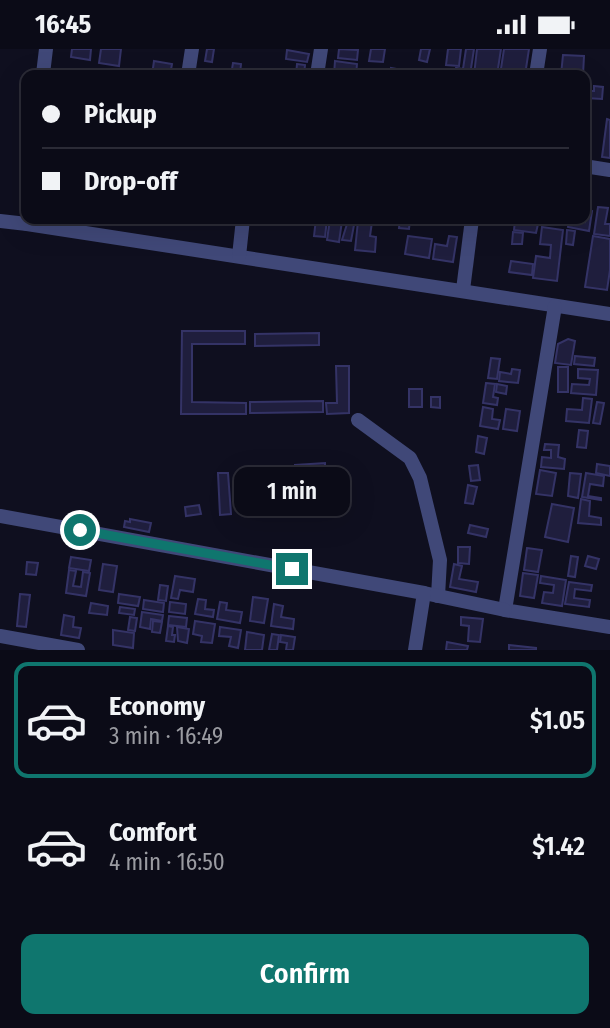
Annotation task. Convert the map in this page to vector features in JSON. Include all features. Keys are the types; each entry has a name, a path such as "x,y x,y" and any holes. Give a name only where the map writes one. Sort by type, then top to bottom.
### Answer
{"street":[{"path":"45,70 46,49"},
{"path":"189,70 192,49"},
{"path":"318,70 321,49"},
{"path":"537,70 540,49"},
{"path":"590,167 610,170"},
{"path":"0,221 21,221"},
{"path":"46,224 610,314"},
{"path":"239,256 242,224"},
{"path":"463,290 471,224"},
{"path":"505,610 555,306"},
{"path":"358,420 411,458 420,478 440,560 415,650"},
{"path":"0,516 610,627"},
{"path":"0,636 78,650"}],"building":[{"path":"72,49 91,49 90,60 71,57"},
{"path":"101,49 121,49 119,66 99,63"},
{"path":"207,49 214,49 212,62 205,61"},
{"path":"339,49 358,50 357,60 338,58"},
{"path":"371,49 385,49 383,62 369,61"},
{"path":"421,49 430,49 427,62 419,60"},
{"path":"448,49 461,49 459,66 446,65"},
{"path":"466,49 474,49 471,70 456,70 463,69"},
{"path":"477,49 501,49 498,70 475,70"},
{"path":"504,49 529,49 526,70 501,70"},
{"path":"287,50 309,54 307,62 286,59"},
{"path":"563,55 584,56 583,70 562,70"},
{"path":"154,61 172,64 171,70 153,70"},
{"path":"335,61 357,64 356,70 334,70"},
{"path":"233,63 241,64 240,70 232,70"},
{"path":"297,64 305,65 304,70 296,70"},
{"path":"594,86 603,87 602,99 590,98 590,91 594,91"},
{"path":"607,119 610,120 610,158 602,157"},
{"path":"598,207 608,208 605,224 610,224 610,236 594,234"},
{"path":"592,211 589,231 568,227 568,224 590,224"},
{"path":"315,224 326,224 325,237 314,236"},
{"path":"329,224 342,224 339,242 327,240"},
{"path":"347,224 354,225 351,241 342,240"},
{"path":"358,224 372,224 370,236 376,237 375,252 355,250"},
{"path":"399,224 410,224 409,229 399,228"},
{"path":"515,224 538,224 536,233 514,230"},
{"path":"542,227 563,230 557,281 533,278 536,256 550,258 551,245 540,244"},
{"path":"567,230 575,231 573,245 566,244"},
{"path":"513,232 523,233 522,244 512,244"},
{"path":"408,236 432,239 429,258 405,254"},
{"path":"449,236 457,237 453,262 433,259 435,244 447,246"},
{"path":"593,236 610,239 607,290 585,287"},
{"path":"511,261 533,264 532,275 509,272"},
{"path":"182,331 245,331 245,344 192,344 192,402 246,403 246,414 181,414"},
{"path":"319,333 319,345 255,346 255,334"},
{"path":"568,339 575,341 571,365 555,363 558,344"},
{"path":"575,356 595,358 594,366 574,364"},
{"path":"491,358 500,359 497,379 488,378"},
{"path":"336,366 349,366 349,413 327,414 326,403 337,403"},
{"path":"558,367 568,367 568,392 558,392"},
{"path":"512,369 520,370 518,383 499,381 500,372 511,374"},
{"path":"578,369 598,370 596,395 571,393 572,384 589,385 590,379 578,378"},
{"path":"486,383 495,384 493,397 498,398 497,405 483,403"},
{"path":"497,384 507,386 506,394 496,392"},
{"path":"409,389 422,389 422,407 409,407"},
{"path":"431,397 440,397 440,408 431,407"},
{"path":"583,398 592,399 589,423 566,421 567,409 582,410"},
{"path":"323,401 323,412 250,413 250,402"},
{"path":"597,402 604,403 600,424 593,423"},
{"path":"483,407 493,409 492,419 500,420 498,429 480,426"},
{"path":"506,409 520,411 517,431 503,429"},
{"path":"579,430 588,431 586,448 577,447"},
{"path":"478,436 487,438 484,454 476,452"},
{"path":"545,444 559,445 558,457 565,459 564,469 541,467 542,457 551,458 551,450 544,450"},
{"path":"325,463 325,472 295,478 295,465"},
{"path":"597,464 610,466 610,476 596,473"},
{"path":"478,465 480,480 471,481 469,466"},
{"path":"289,467 290,479 245,482 245,469"},
{"path":"540,470 556,473 552,496 536,494"},
{"path":"218,473 228,473 231,514 220,515"},
{"path":"570,473 581,474 578,498 568,496"},
{"path":"586,473 604,476 603,486 590,484 588,496 601,500 582,497"},
{"path":"468,485 477,487 473,504 465,503"},
{"path":"581,499 590,501 589,516 601,518 601,525 578,523"},
{"path":"552,504 574,508 568,542 545,537"},
{"path":"199,505 201,514 186,516 185,507"},
{"path":"130,519 151,523 149,532 124,527 125,521 130,522"},
{"path":"470,525 488,529 486,537 468,533"},
{"path":"458,547 470,547 469,564 458,563"},
{"path":"527,548 542,550 538,572 524,570"},
{"path":"571,556 578,557 575,577 568,576"},
{"path":"588,556 599,559 596,569 585,566"},
{"path":"71,557 91,560 89,571 69,568"},
{"path":"27,562 38,563 36,575 26,574"},
{"path":"103,564 117,566 113,592 99,590"},
{"path":"454,564 462,566 459,579 478,582 476,592 450,587"},
{"path":"69,570 76,571 73,586 81,587 83,572 90,573 86,596 66,593"},
{"path":"523,573 538,575 534,598 520,596"},
{"path":"175,576 195,579 193,592 180,590 178,599 171,598"},
{"path":"541,576 566,580 562,606 542,603 544,592 553,593 554,585 540,583"},
{"path":"569,582 592,585 591,591 575,589 574,598 590,600 589,607 565,604"},
{"path":"160,585 168,586 166,601 158,600"},
{"path":"20,594 30,595 26,627 17,626"},
{"path":"119,594 140,597 138,606 118,603"},
{"path":"253,597 268,599 264,623 250,621"},
{"path":"198,599 206,600 205,609 214,610 213,617 195,614"},
{"path":"144,600 164,603 163,612 143,609"},
{"path":"170,602 186,604 185,614 169,612"},
{"path":"220,602 227,603 226,610 242,612 240,623 217,619"},
{"path":"91,603 108,606 107,615 89,613"},
{"path":"274,604 283,606 281,617 294,619 293,629 271,626"},
{"path":"120,607 135,609 134,615 119,613"},
{"path":"142,612 163,615 162,621 151,619 150,629 140,627"},
{"path":"64,615 74,617 73,627 81,628 79,638 61,635"},
{"path":"169,616 187,618 186,627 168,625"},
{"path":"130,617 137,618 135,631 128,630"},
{"path":"461,617 483,619 480,642 468,641 469,626 461,625"},
{"path":"153,621 162,622 160,633 152,632"},
{"path":"195,621 215,624 212,643 201,642 202,636 193,634"},
{"path":"168,626 173,627 174,642 166,641"},
{"path":"177,627 189,629 187,643 178,641"},
{"path":"220,627 241,630 238,648 229,646 231,637 219,636"},
{"path":"113,630 134,633 133,648 113,645"},
{"path":"247,632 264,635 262,650 245,650"},
{"path":"272,634 279,635 277,650 269,650"},
{"path":"281,635 295,637 293,650 286,650 287,643 280,642"},
{"path":"447,642 468,646 467,650 446,650"},
{"path":"509,645 536,648 536,650 509,650"}],"route":[{"path":"80,530 292,569"}]}
